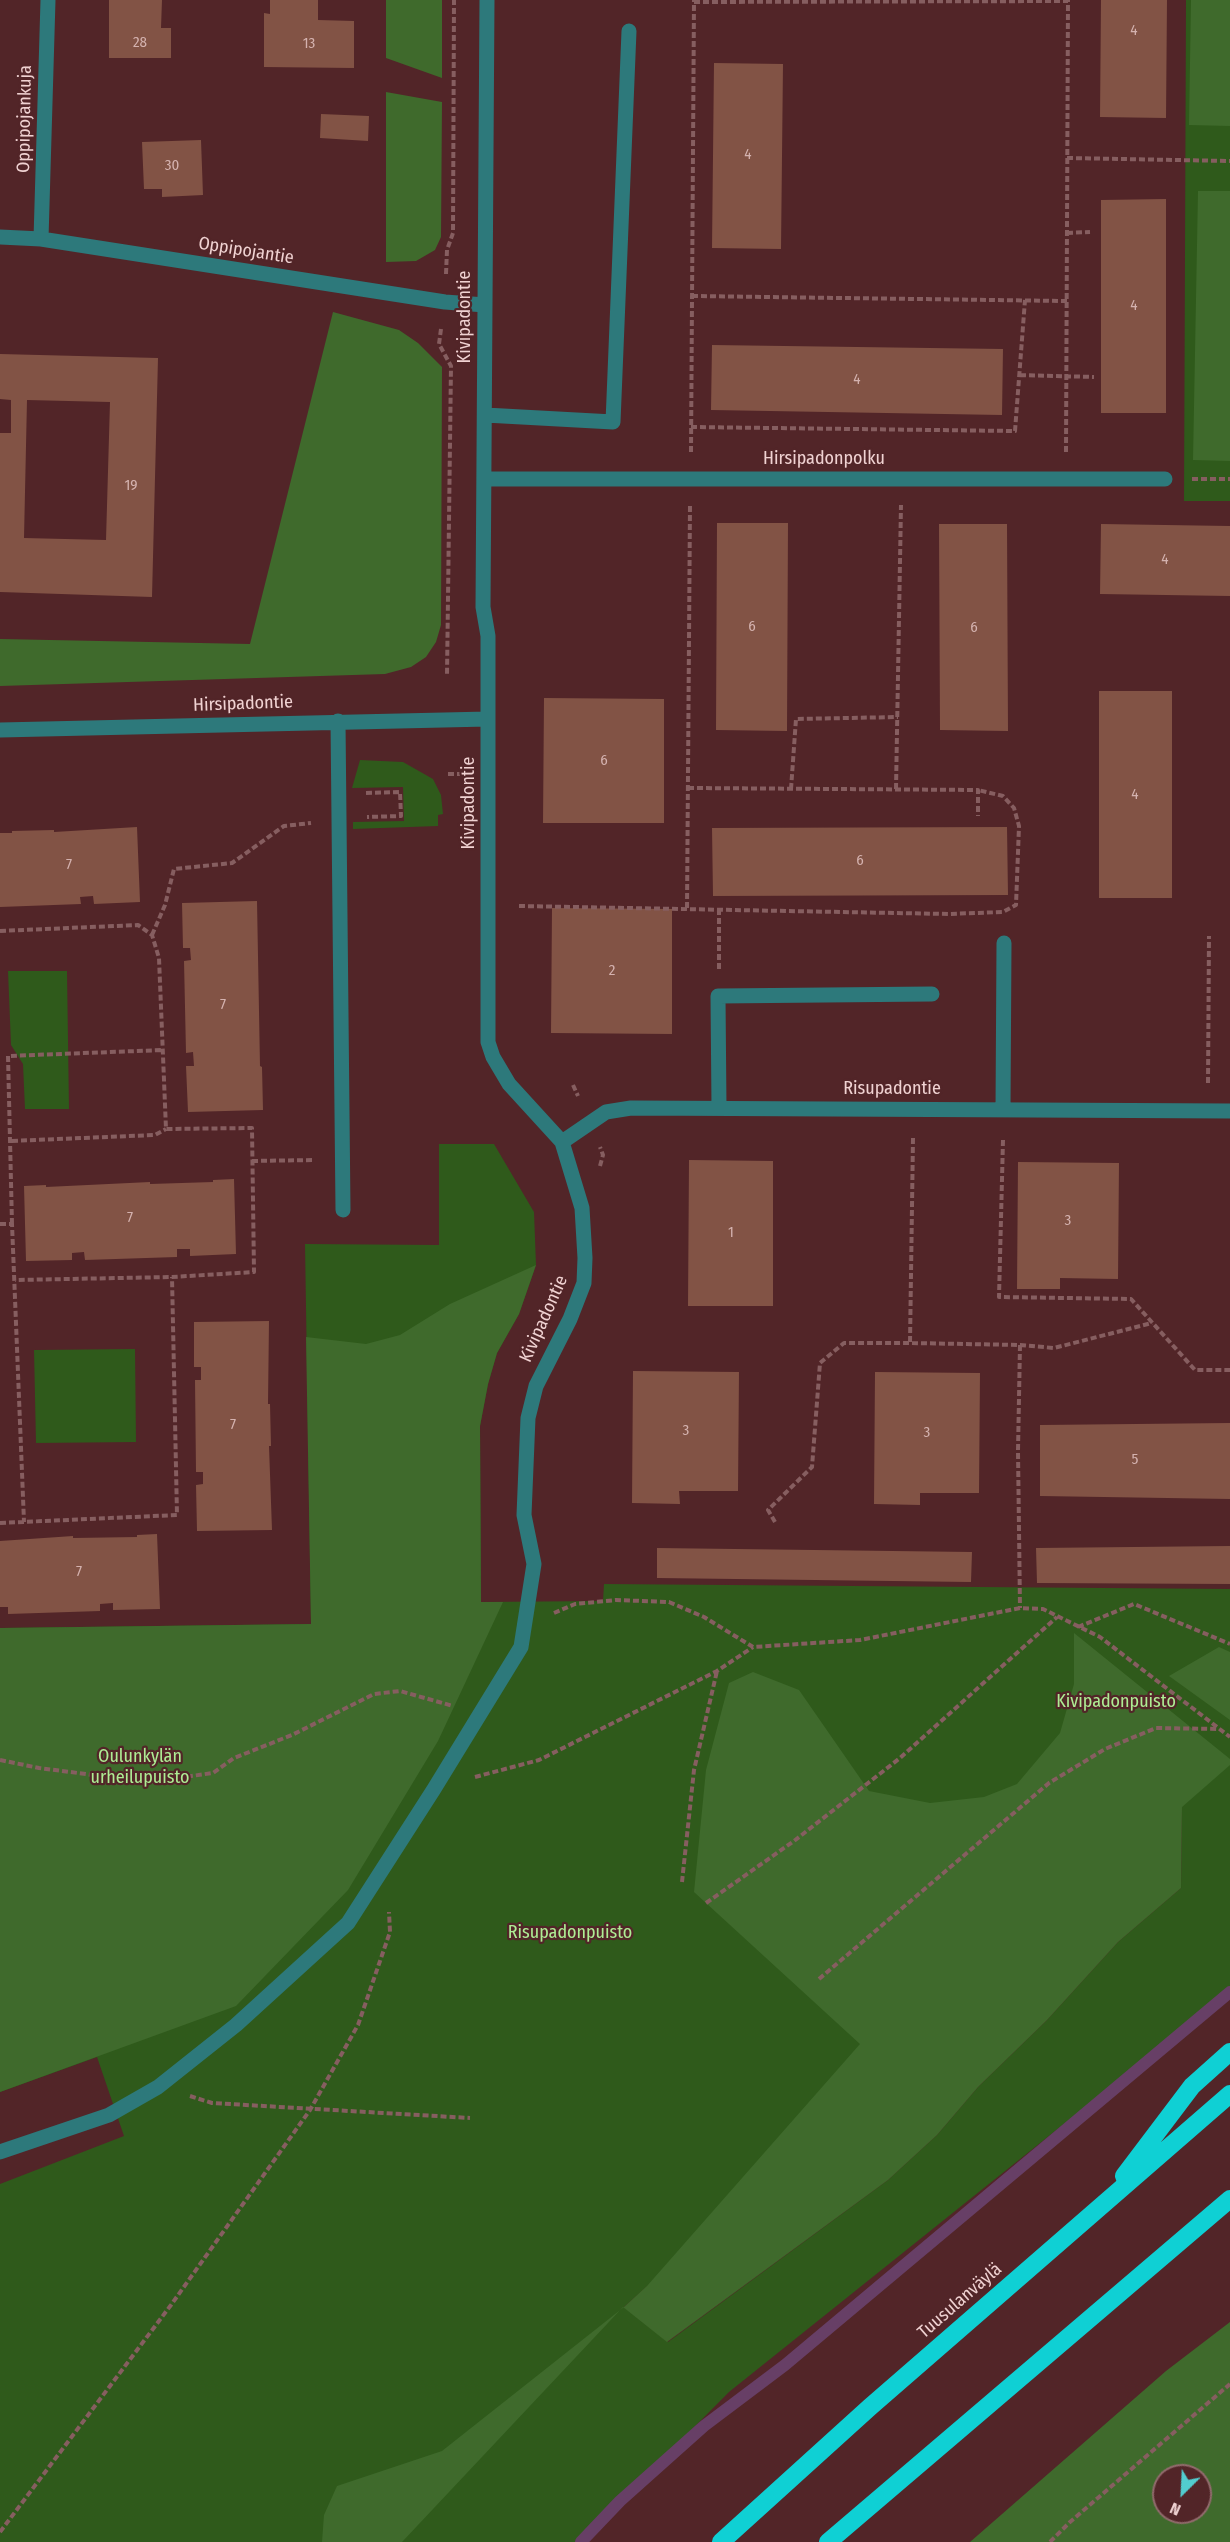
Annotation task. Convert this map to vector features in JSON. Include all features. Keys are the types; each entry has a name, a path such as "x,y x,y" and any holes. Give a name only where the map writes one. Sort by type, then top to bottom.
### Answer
{"highway":[{"path":"1104,2204 1192,2086 1230,2052"},
{"name":"Tuusulanväylä","path":"721,2542 870,2407 1230,2094"},
{"path":"828,2542 1230,2199"}],"street":[{"name":"Oppipojankuja","path":"41,239 48,0"},
{"name":"Kivipadontie","path":"487,0 483,607 489,636 488,1042 492,1057 509,1084 562,1142 582,1208 584,1283 570,1318 536,1386 528,1418 524,1515 534,1564 527,1610"},
{"path":"484,415 613,422 629,31"},
{"name":"Oppipojantie","path":"0,237 41,239 445,302 485,305"},
{"name":"Hirsipadonpolku","path":"484,479 1164,479"},
{"name":"Hirsipadontie","path":"0,730 488,719"},
{"path":"338,721 343,1210"},
{"path":"1003,1108 1004,943"},
{"path":"719,1107 718,996 932,994"},
{"name":"Risupadontie","path":"562,1142 606,1112 631,1108 1003,1108 1230,1111"},
{"path":"0,2152 109,2115 158,2087 236,2025 348,1923 434,1790 520,1647 527,1610"}],"path":[{"path":"447,675 450,629 451,366 439,344 445,302 447,250 453,233 454,0"},
{"path":"687,908 694,1 1068,1 1066,459"},
{"path":"1067,158 1230,162"},
{"path":"1067,233 1090,232"},
{"path":"692,296 1066,301"},
{"path":"691,427 1015,431 1025,300"},
{"path":"1020,375 1094,377"},
{"path":"896,789 902,479"},
{"path":"1164,479 1230,479"},
{"path":"791,789 796,719 898,717"},
{"path":"519,906 949,914 1003,912 1016,905 1019,826 1014,807 1003,796 978,790 688,788"},
{"path":"978,790 978,816"},
{"path":"166,1129 159,958 153,936 165,905 174,869 232,863 284,825 292,823 400,816 400,792 338,793"},
{"path":"719,909 720,942"},
{"path":"0,931 138,925 153,936"},
{"path":"1208,1084 1209,936"},
{"path":"24,1522 8,1056 163,1050"},
{"path":"910,1342 913,1108"},
{"path":"12,1141 155,1135 166,1129 252,1128 254,1272 172,1277 15,1280"},
{"path":"1003,1140 999,1297 1131,1299 1195,1370 1230,1370"},
{"path":"252,1161 342,1159"},
{"path":"0,1224 12,1224"},
{"path":"0,1523 177,1515 172,1277"},
{"path":"775,1522 768,1510 812,1467 820,1363 844,1343 910,1342 1053,1348 1152,1323"},
{"path":"1020,1345 1018,1451 1020,1608"},
{"path":"527,1610 556,1613 575,1604 616,1600 669,1602 704,1617 753,1647"},
{"path":"1078,1627 1134,1604 1230,1644"},
{"path":"434,1790 539,1760 717,1671 753,1647 860,1640 1020,1608 1043,1609 1100,1637 1230,1737"},
{"path":"706,1903 794,1841 900,1758 1057,1617"},
{"path":"682,1882 694,1770 717,1671"},
{"path":"0,1760 39,1768 148,1782 213,1773 234,1758 292,1736 374,1694 400,1691 448,1704 478,1718"},
{"path":"819,1979 1049,1783 1105,1749 1156,1728 1220,1729"},
{"path":"0,2532 171,2305 310,2110 358,2025 390,1932 389,1908"},
{"path":"158,2087 212,2103 470,2118"},
{"path":"1050,2542 1070,2522 1230,2384"}],"green space":[{"path":"386,0 442,0 442,78 386,58"},
{"path":"1186,0 1230,0 1230,501 1184,501"},
{"path":"1191,0 1230,0 1230,126 1189,125"},
{"path":"386,92 442,102 441,237 435,250 416,261 386,262"},
{"path":"1198,191 1230,191 1230,461 1193,460"},
{"path":"333,312 399,330 418,343 442,367 441,625 436,642 426,657 411,667 385,674 0,686 0,639 250,644"},
{"path":"360,760 403,762 433,779 441,795 443,814 438,815 438,826 353,829 353,822 404,821 403,787 352,788"},
{"path":"8,971 67,971 69,1109 25,1109 23,1064 11,1045"},
{"name":"Risupadonpuisto","path":"439,1144 494,1144 534,1212 536,1265 519,1314 497,1353 480,1426 481,1602 603,1601 604,1584 1230,1589 1230,1991 729,2392 580,2542 0,2542 0,2184 124,2136 97,2057 0,2092 0,1628 311,1624 305,1244 439,1245","holes":["1182,1807 1181,1888 1118,1942 1047,2020 978,2087 937,2135 888,2180 668,2342 624,2307"]},
{"name":"Oulunkylän urheilupuisto","path":"536,1265 519,1314 497,1353 480,1426 481,1602 503,1602 438,1741 348,1890 236,2006 0,2092 0,1628 311,1624 306,1337 366,1344 400,1335 450,1304"},
{"path":"135,1349 136,1442 36,1443 34,1350"},
{"name":"Kivipadonpuisto","path":"1074,1633 1230,1759 1230,1765 1182,1807 1181,1888 1118,1942 1047,2020 978,2087 937,2135 888,2180 667,2342 623,2307 647,2286 860,2044 694,1892 706,1770 729,1683 753,1672 799,1690 869,1791 930,1803 984,1797 1017,1784 1060,1733 1074,1684"},
{"path":"1219,1647 1230,1652 1230,1720 1169,1676"},
{"path":"620,2310 402,2542 322,2542 324,2515 337,2486 442,2451"},
{"path":"1230,2322 1230,2542 970,2542 1166,2371"}],"building":[{"path":"109,0 162,0 161,28 171,28 171,58 109,58"},
{"path":"270,0 318,0 318,20 354,21 354,68 264,67 264,13 270,14"},
{"path":"1101,0 1167,0 1166,118 1100,117"},
{"path":"714,63 783,64 781,249 712,248"},
{"path":"321,114 369,116 368,141 320,138"},
{"path":"201,140 203,195 162,197 162,189 144,189 142,142"},
{"path":"1166,199 1166,413 1101,413 1101,200"},
{"path":"712,345 1003,349 1002,415 711,410"},
{"path":"0,354 158,358 152,597 0,592 0,433 11,433 11,400 0,399","holes":["27,400 110,402 106,540 24,538"]},
{"path":"717,523 788,523 787,731 716,730"},
{"path":"939,524 1007,524 1008,731 940,730"},
{"path":"1101,524 1230,526 1230,596 1100,594"},
{"path":"1099,691 1172,691 1172,898 1099,898"},
{"path":"544,698 664,699 664,823 543,823"},
{"path":"137,827 140,902 94,904 93,896 80,897 81,904 0,907 0,833"},
{"path":"1007,827 1008,895 713,896 712,828"},
{"path":"257,901 263,1110 188,1112 186,1066 194,1066 193,1052 186,1053 184,961 191,960 190,948 183,948 182,903"},
{"path":"552,908 672,909 672,1034 551,1033"},
{"path":"689,1160 773,1161 773,1306 688,1306"},
{"path":"1018,1162 1119,1163 1118,1279 1060,1278 1060,1289 1017,1289"},
{"path":"234,1179 236,1254 190,1256 190,1249 177,1249 177,1257 85,1260 84,1252 72,1253 72,1260 26,1261 24,1186 213,1182 213,1180"},
{"path":"269,1321 268,1404 270,1404 272,1530 197,1531 196,1485 203,1484 203,1472 196,1472 195,1380 201,1380 201,1367 194,1367 194,1322"},
{"path":"633,1371 739,1372 738,1491 679,1491 680,1504 632,1503"},
{"path":"875,1372 980,1373 979,1493 920,1493 920,1505 874,1504"},
{"path":"1230,1423 1230,1499 1040,1496 1040,1425"},
{"path":"157,1534 160,1609 113,1610 113,1603 100,1604 100,1611 8,1614 8,1607 0,1607 0,1541 73,1536 73,1538 137,1537 137,1535"},
{"path":"1230,1546 1230,1584 1037,1583 1036,1548"},
{"path":"657,1548 972,1552 971,1582 657,1578"}],"waterway":[{"path":"581,2542 620,2501 704,2426 785,2365 1230,1992"}]}
